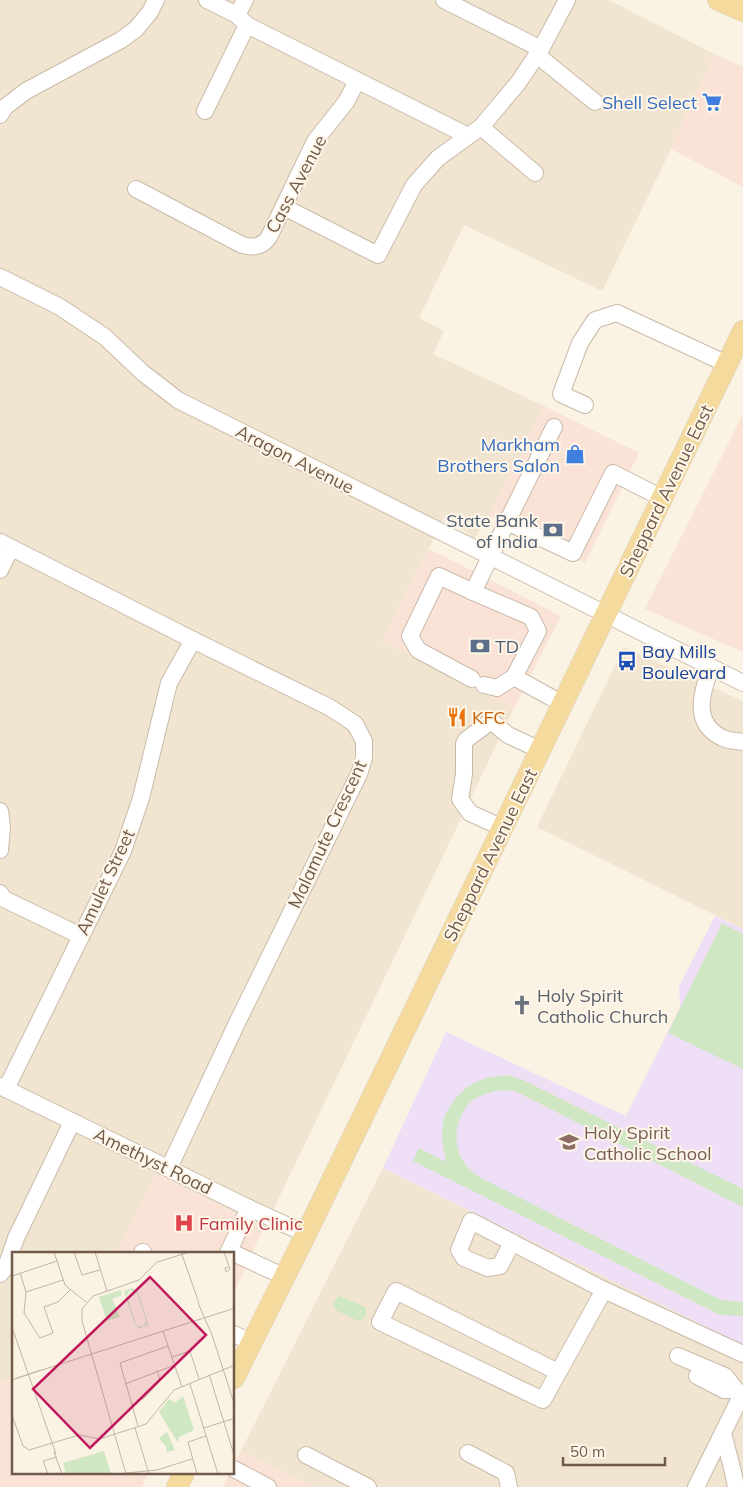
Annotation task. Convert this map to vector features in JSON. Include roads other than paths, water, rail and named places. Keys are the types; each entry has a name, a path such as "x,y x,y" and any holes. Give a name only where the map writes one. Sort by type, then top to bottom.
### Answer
{"main road":[{"path":"718,0 743,11"},
{"name":"Sheppard Avenue East","path":"235,1374 243,1338 285,1277 743,331"},
{"path":"177,1487 184,1474"}],"street":[{"path":"0,115 5,107 26,91 121,40 136,29 150,12 156,0"},
{"path":"207,0 356,81 474,131 535,172"},
{"path":"205,111 242,20 245,0"},
{"path":"444,0 539,52 595,102"},
{"path":"284,207 378,255 414,186 438,158 474,131 518,83 539,52 567,0"},
{"name":"Cass Avenue","path":"136,189 242,245 252,248 262,244 267,240 284,207 315,141 346,102 356,81"},
{"name":"Aragon Avenue","path":"0,277 60,307 105,337 142,373 178,400 490,558 606,614"},
{"path":"584,405 561,394 580,343 595,320 617,313 727,364"},
{"path":"472,592 554,427"},
{"path":"507,522 573,553 613,473 662,498"},
{"path":"0,570 6,545"},
{"name":"Malamute Crescent","path":"6,545 329,707 355,724 364,741 364,758 359,774 236,1025 169,1168"},
{"path":"439,576 472,592 530,617 538,631 514,677 497,688 478,682 418,650 410,636 439,576"},
{"path":"606,614 743,684"},
{"name":"Amulet Street","path":"3,1087 123,851 141,798 169,683 193,640"},
{"path":"711,668 700,708 706,723 724,739 743,742"},
{"path":"514,677 563,704"},
{"path":"503,828 470,813 460,799 464,774 464,744 466,740 492,720 508,735 540,750"},
{"path":"0,811 2,827 0,850"},
{"path":"0,893 4,899 81,936"},
{"name":"Amethyst Road","path":"3,1087 306,1234"},
{"path":"0,1274 6,1267 16,1238 72,1122"},
{"path":"229,1252 249,1208"},
{"path":"512,1242 604,1290 743,1354"},
{"path":"235,1255 285,1277"},
{"path":"558,1372 396,1291 380,1322 543,1400 604,1290"},
{"path":"678,1356 725,1376 740,1393"},
{"path":"697,1376 724,1390 740,1393"},
{"path":"696,1487 723,1433 740,1393"},
{"path":"723,1433 736,1487"},
{"path":"468,1453 506,1473 509,1487"},
{"path":"306,1455 368,1487"},
{"path":"235,1470 251,1483 268,1487"}],"place":[{"name":"Shell Select","path":"712,102"},
{"name":"Markham Brothers Salon","path":"575,454"},
{"name":"State Bank of India","path":"553,530"},
{"name":"TD","path":"480,646"},
{"name":"Bay Mills Boulevard","path":"627,661"},
{"name":"KFC","path":"457,717"},
{"name":"Holy Spirit Catholic Church","path":"522,1005"},
{"name":"Holy Spirit Catholic School","path":"569,1142"},
{"name":"Family Clinic","path":"184,1223"}]}
